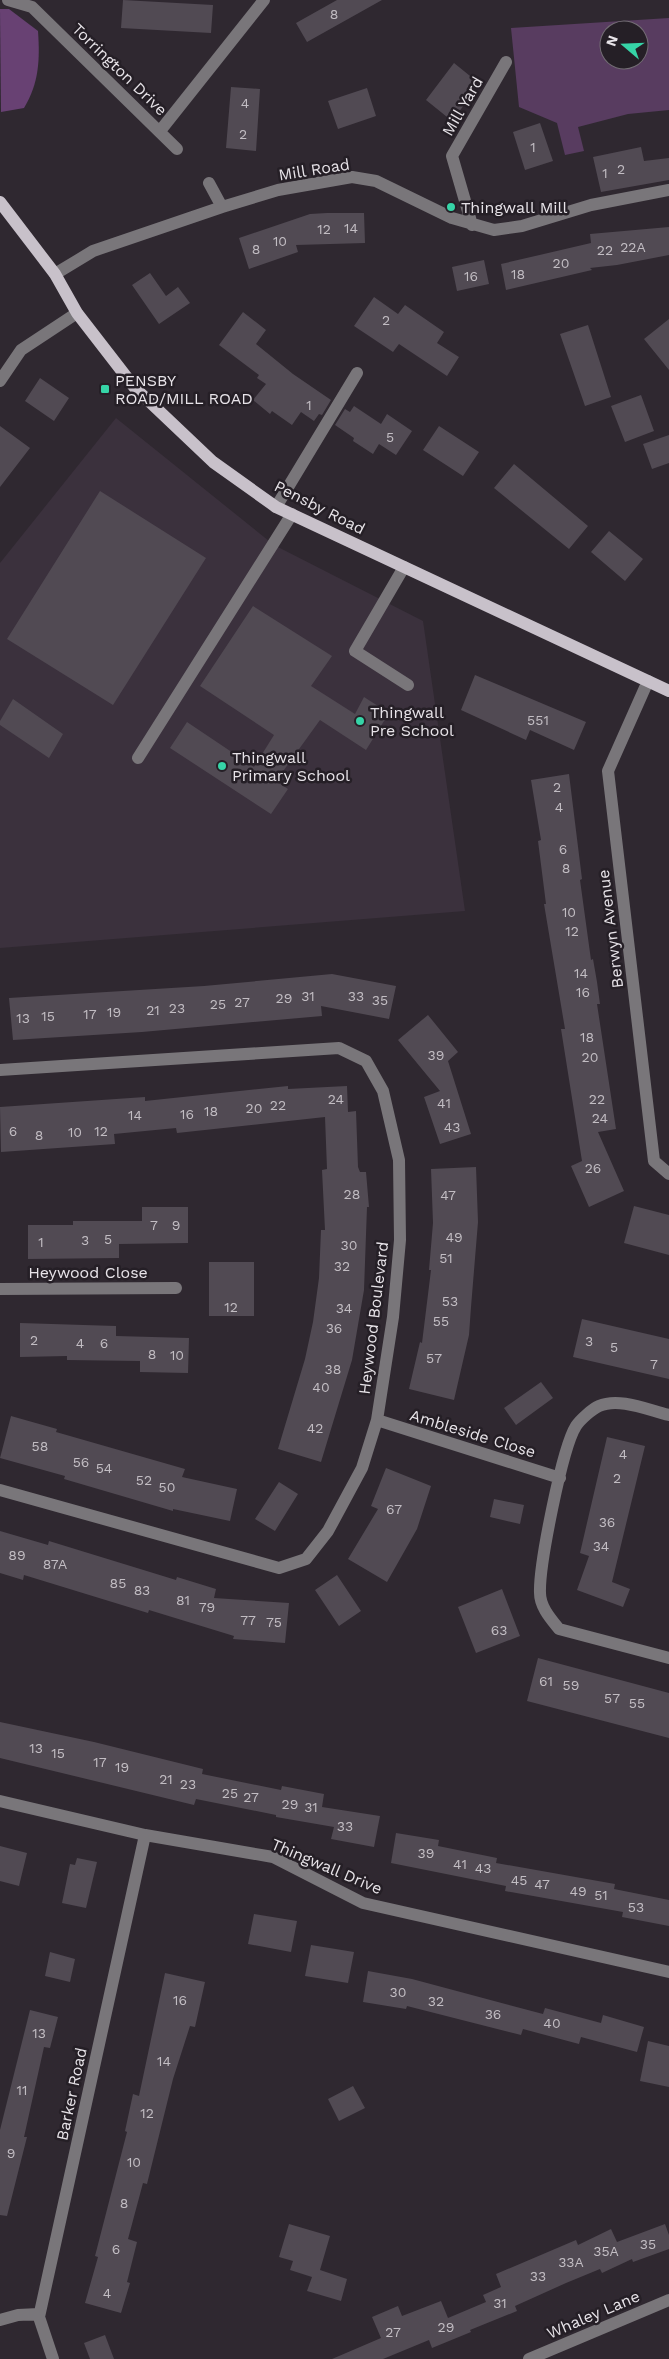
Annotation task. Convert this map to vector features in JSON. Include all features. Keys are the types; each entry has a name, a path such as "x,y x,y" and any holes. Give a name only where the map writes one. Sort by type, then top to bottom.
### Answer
{"main road":[{"name":"Pensby Road","path":"0,202 55,274 77,313 135,388 213,462 276,507 669,691"}],"street":[{"name":"Torrington Drive","path":"8,0 32,7 177,149"},
{"path":"160,131 262,0"},
{"name":"Mill Yard","path":"472,225 452,156 506,62"},
{"name":"Mill Road","path":"55,274 93,251 222,206 278,190 352,177 376,181 472,225 494,230 522,226 591,205 669,190"},
{"path":"209,183 222,206"},
{"path":"0,381 21,350 77,313"},
{"path":"276,507 357,373"},
{"path":"138,758 292,514"},
{"path":"404,566 355,651 408,685"},
{"name":"Berwyn Avenue","path":"648,681 608,772 654,1161 669,1174"},
{"name":"Heywood Boulevard","path":"0,1070 339,1048 366,1061 383,1091 399,1160 400,1240 393,1317 376,1420 362,1468 328,1531 306,1559 279,1568 0,1490"},
{"name":"Heywood Close","path":"0,1289 176,1288"},
{"path":"669,1415 616,1402 598,1406 577,1426 568,1445 560,1478 544,1554 540,1595 547,1615 559,1629 669,1658"},
{"name":"Ambleside Close","path":"376,1420 560,1478"},
{"name":"Thingwall Drive","path":"0,1801 145,1835 273,1857 363,1903 669,1972"},
{"name":"Barker Road","path":"53,2359 39,2314 145,1835"},
{"name":"Whaley Lane","path":"529,2359 669,2300"},
{"path":"0,2320 18,2315 39,2314"}],"shaded area":[{"path":"0,9 9,9 38,31 39,52 36,80 24,108 1,112"},
{"path":"669,18 669,110 628,114 578,127 584,151 565,155 557,123 519,107 511,28 599,22 599,70 649,70 649,20 637,20"},
{"name":"Thingwall Primary School","path":"116,418 274,545 423,621 465,911 0,948 0,563"}],"building":[{"path":"123,0 213,5 211,33 121,28"},
{"path":"337,0 382,0 307,42 296,23"},
{"path":"454,63 480,84 452,121 426,100"},
{"path":"231,87 260,89 256,151 226,148"},
{"path":"367,88 376,116 338,129 328,101"},
{"path":"540,123 553,161 525,170 513,132"},
{"path":"641,147 644,161 669,158 669,180 601,192 593,157"},
{"path":"364,213 365,243 296,245 298,252 249,269 239,238 310,214"},
{"path":"669,227 669,255 590,268 592,270 506,290 501,264 591,243 590,234"},
{"path":"484,260 489,284 457,291 452,267"},
{"path":"150,273 166,296 178,287 190,303 159,324 132,285"},
{"path":"374,297 398,314 405,305 444,332 437,343 459,357 447,376 399,344 393,352 354,326"},
{"path":"243,312 266,330 256,344 293,374 331,400 322,415 319,414 314,421 301,412 292,425 272,411 270,414 253,400 266,384 257,378 259,375 219,345"},
{"path":"669,319 669,370 644,339"},
{"path":"588,325 611,397 585,406 560,334"},
{"path":"40,378 69,398 54,421 25,401"},
{"path":"641,395 654,431 625,442 611,406"},
{"path":"354,406 381,424 387,414 412,431 396,455 379,444 373,454 353,441 354,438 335,425 345,409 350,412"},
{"path":"0,426 30,448 0,487"},
{"path":"439,426 479,452 463,476 423,450"},
{"path":"669,435 669,463 652,469 643,444"},
{"path":"514,464 588,526 569,549 494,488"},
{"path":"100,491 206,558 113,705 7,639"},
{"path":"609,531 643,559 625,581 591,552"},
{"path":"253,606 332,656 311,686 355,714 364,697 389,713 366,750 320,720 276,781 288,789 271,814 170,748 187,722 254,767 274,735 200,686"},
{"path":"475,675 586,722 574,750 530,730 526,740 461,710"},
{"path":"13,699 63,734 49,758 0,725 0,721"},
{"path":"569,774 582,879 580,880 591,960 593,959 597,982 600,1004 597,1004 616,1129 598,1132 624,1191 589,1207 571,1166 582,1161 561,1029 565,1029 544,904 546,904 538,841 541,840 531,780"},
{"path":"332,974 396,986 389,1019 321,1006 322,1016 142,1032 13,1040 9,998 204,986"},
{"path":"428,1015 458,1052 448,1061 471,1134 440,1144 424,1097 440,1091 398,1040"},
{"path":"288,1086 288,1089 347,1086 348,1112 356,1111 358,1167 360,1172 366,1172 369,1207 367,1207 364,1290 352,1360 321,1462 278,1449 305,1359 313,1322 319,1278 321,1230 325,1230 322,1170 327,1169 325,1117 177,1133 176,1128 114,1134 115,1144 1,1152 0,1107 145,1097 145,1101"},
{"path":"476,1167 478,1222 469,1335 454,1400 409,1389 420,1342 422,1343 431,1270 429,1270 433,1223 431,1169"},
{"path":"634,1206 669,1215 669,1255 624,1243"},
{"path":"142,1207 188,1207 188,1243 119,1244 119,1258 28,1259 28,1225 73,1225 73,1221 142,1221"},
{"path":"209,1262 254,1262 254,1316 209,1316"},
{"path":"582,1319 669,1339 669,1379 573,1357"},
{"path":"20,1323 116,1326 116,1336 189,1338 188,1373 140,1372 140,1361 67,1360 67,1356 20,1357"},
{"path":"541,1382 553,1398 516,1425 504,1408"},
{"path":"11,1416 57,1429 56,1432 185,1469 182,1477 237,1489 230,1521 173,1509 173,1511 64,1479 65,1476 0,1458"},
{"path":"607,1437 645,1446 612,1582 630,1589 623,1607 577,1590 589,1556 580,1553"},
{"path":"386,1468 431,1486 417,1529 387,1582 348,1559 378,1509 371,1506"},
{"path":"279,1482 298,1494 275,1531 255,1519"},
{"path":"494,1499 524,1505 520,1524 490,1517"},
{"path":"0,1531 48,1545 49,1541 176,1580 177,1577 216,1589 214,1598 289,1603 285,1643 233,1639 234,1636 149,1610 148,1613 24,1575 23,1580 0,1573"},
{"path":"337,1575 361,1611 339,1626 315,1590"},
{"path":"502,1589 520,1636 476,1653 458,1607"},
{"path":"538,1658 669,1693 669,1738 527,1701"},
{"path":"0,1722 94,1742 203,1769 202,1774 281,1790 282,1786 324,1794 322,1807 380,1816 374,1847 331,1839 334,1827 276,1817 276,1815 196,1799 194,1805 0,1758"},
{"path":"396,1833 439,1840 438,1846 497,1858 496,1863 615,1884 614,1889 669,1900 669,1926 622,1917 623,1912 505,1891 506,1886 391,1863"},
{"path":"0,1846 27,1853 19,1886 0,1881"},
{"path":"77,1858 97,1862 86,1908 62,1903 70,1864 75,1865"},
{"path":"254,1914 297,1921 291,1952 248,1944"},
{"path":"311,1945 354,1952 348,1983 305,1976"},
{"path":"50,1952 75,1959 70,1982 45,1976"},
{"path":"368,1971 412,1979 543,2014 545,2008 601,2023 603,2015 644,2027 637,2052 581,2037 579,2044 523,2029 521,2035 407,2006 406,2009 363,2002"},
{"path":"165,1973 205,1982 195,2027 190,2026 173,2079 147,2184 143,2183 128,2239 137,2242 127,2282 130,2283 121,2313 85,2303 98,2257 95,2256 127,2132 125,2131 133,2094 139,2096"},
{"path":"30,2010 58,2017 50,2048 44,2047 24,2137 27,2137 7,2216 0,2215 0,2130"},
{"path":"648,2041 669,2046 669,2087 640,2081"},
{"path":"353,2086 365,2108 339,2121 328,2099"},
{"path":"289,2224 330,2236 320,2270 347,2279 341,2301 307,2291 312,2277 290,2270 293,2261 279,2257"},
{"path":"665,2224 669,2235 669,2249 633,2262 632,2259 602,2273 600,2269 566,2283 515,2306 517,2311 432,2348 429,2340 383,2359 332,2359 381,2338 372,2317 398,2306 402,2316 441,2301 448,2318 486,2302 483,2295 501,2287 496,2274 576,2240 578,2245 611,2229 617,2242"},
{"path":"105,2335 114,2359 90,2359 84,2343"}],"place":[{"name":"Thingwall Mill","path":"451,207"},
{"name":"PENSBY ROAD/MILL ROAD","path":"105,389"},
{"name":"Thingwall Pre School","path":"360,721"},
{"name":"Thingwall Primary School","path":"222,766"}]}
